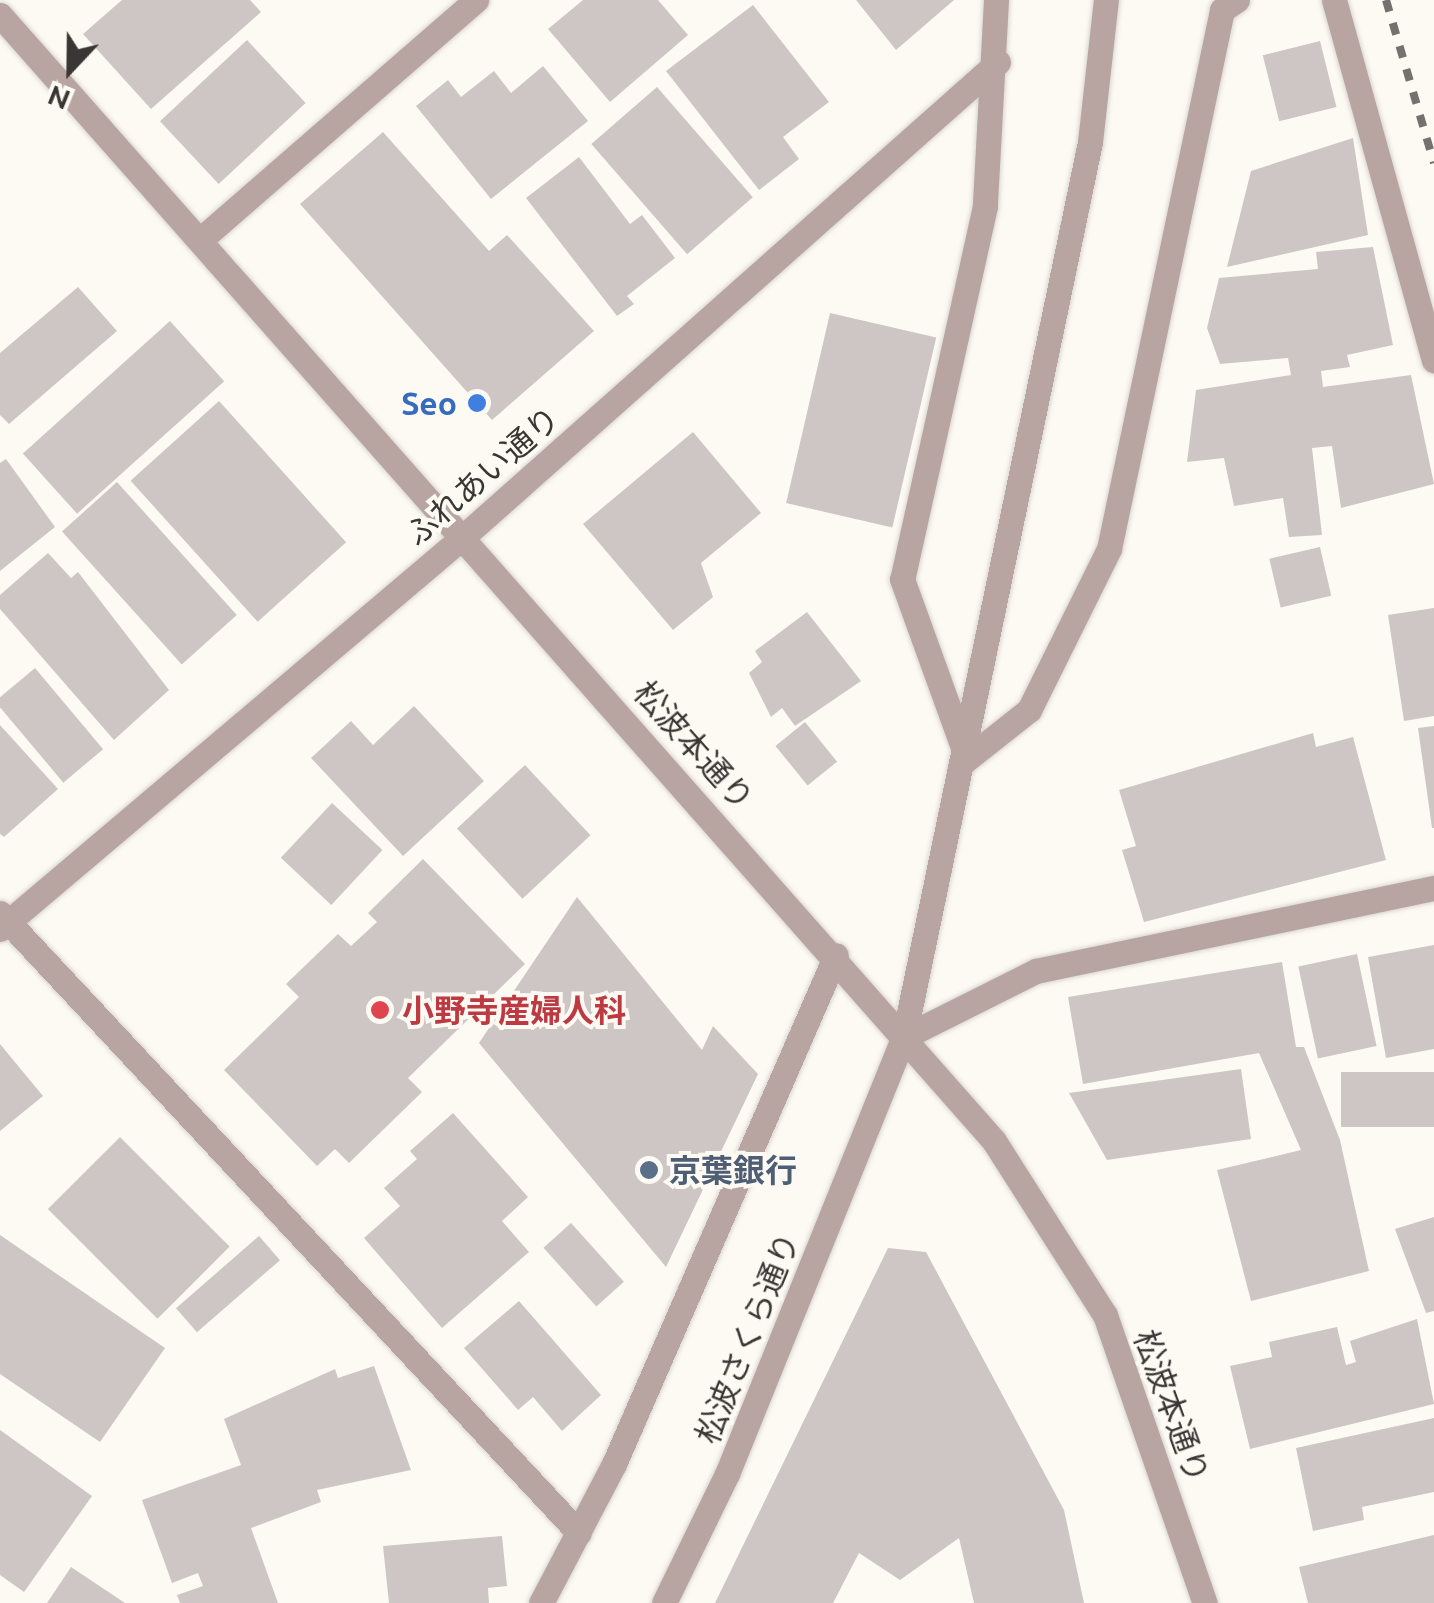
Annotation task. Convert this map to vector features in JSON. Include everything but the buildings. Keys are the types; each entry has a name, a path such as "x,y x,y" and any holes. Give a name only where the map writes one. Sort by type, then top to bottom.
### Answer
{"street":[{"path":"200,240 476,0"},
{"path":"996,0 998,62 986,206 902,579 967,759 1029,710 1110,549 1222,10 1237,0"},
{"name":"松波さくら通り","path":"664,1603 727,1474 904,1037 967,759 1090,142 1106,0"},
{"path":"1334,0 1434,360"},
{"name":"松波本通り","path":"0,15 836,955 994,1141 1104,1315 1205,1603"},
{"name":"ふれあい通り","path":"3,921 464,536 998,62"},
{"path":"904,1037 1036,971 1434,888"},
{"path":"3,921 579,1532"},
{"path":"541,1603 579,1532 836,955"}],"railway":[{"path":"1386,0 1434,163"}],"place":[{"name":"Seo","path":"477,403"},
{"name":"小野寺産婦人科","path":"380,1010"},
{"name":"京葉銀行","path":"649,1170"}]}
